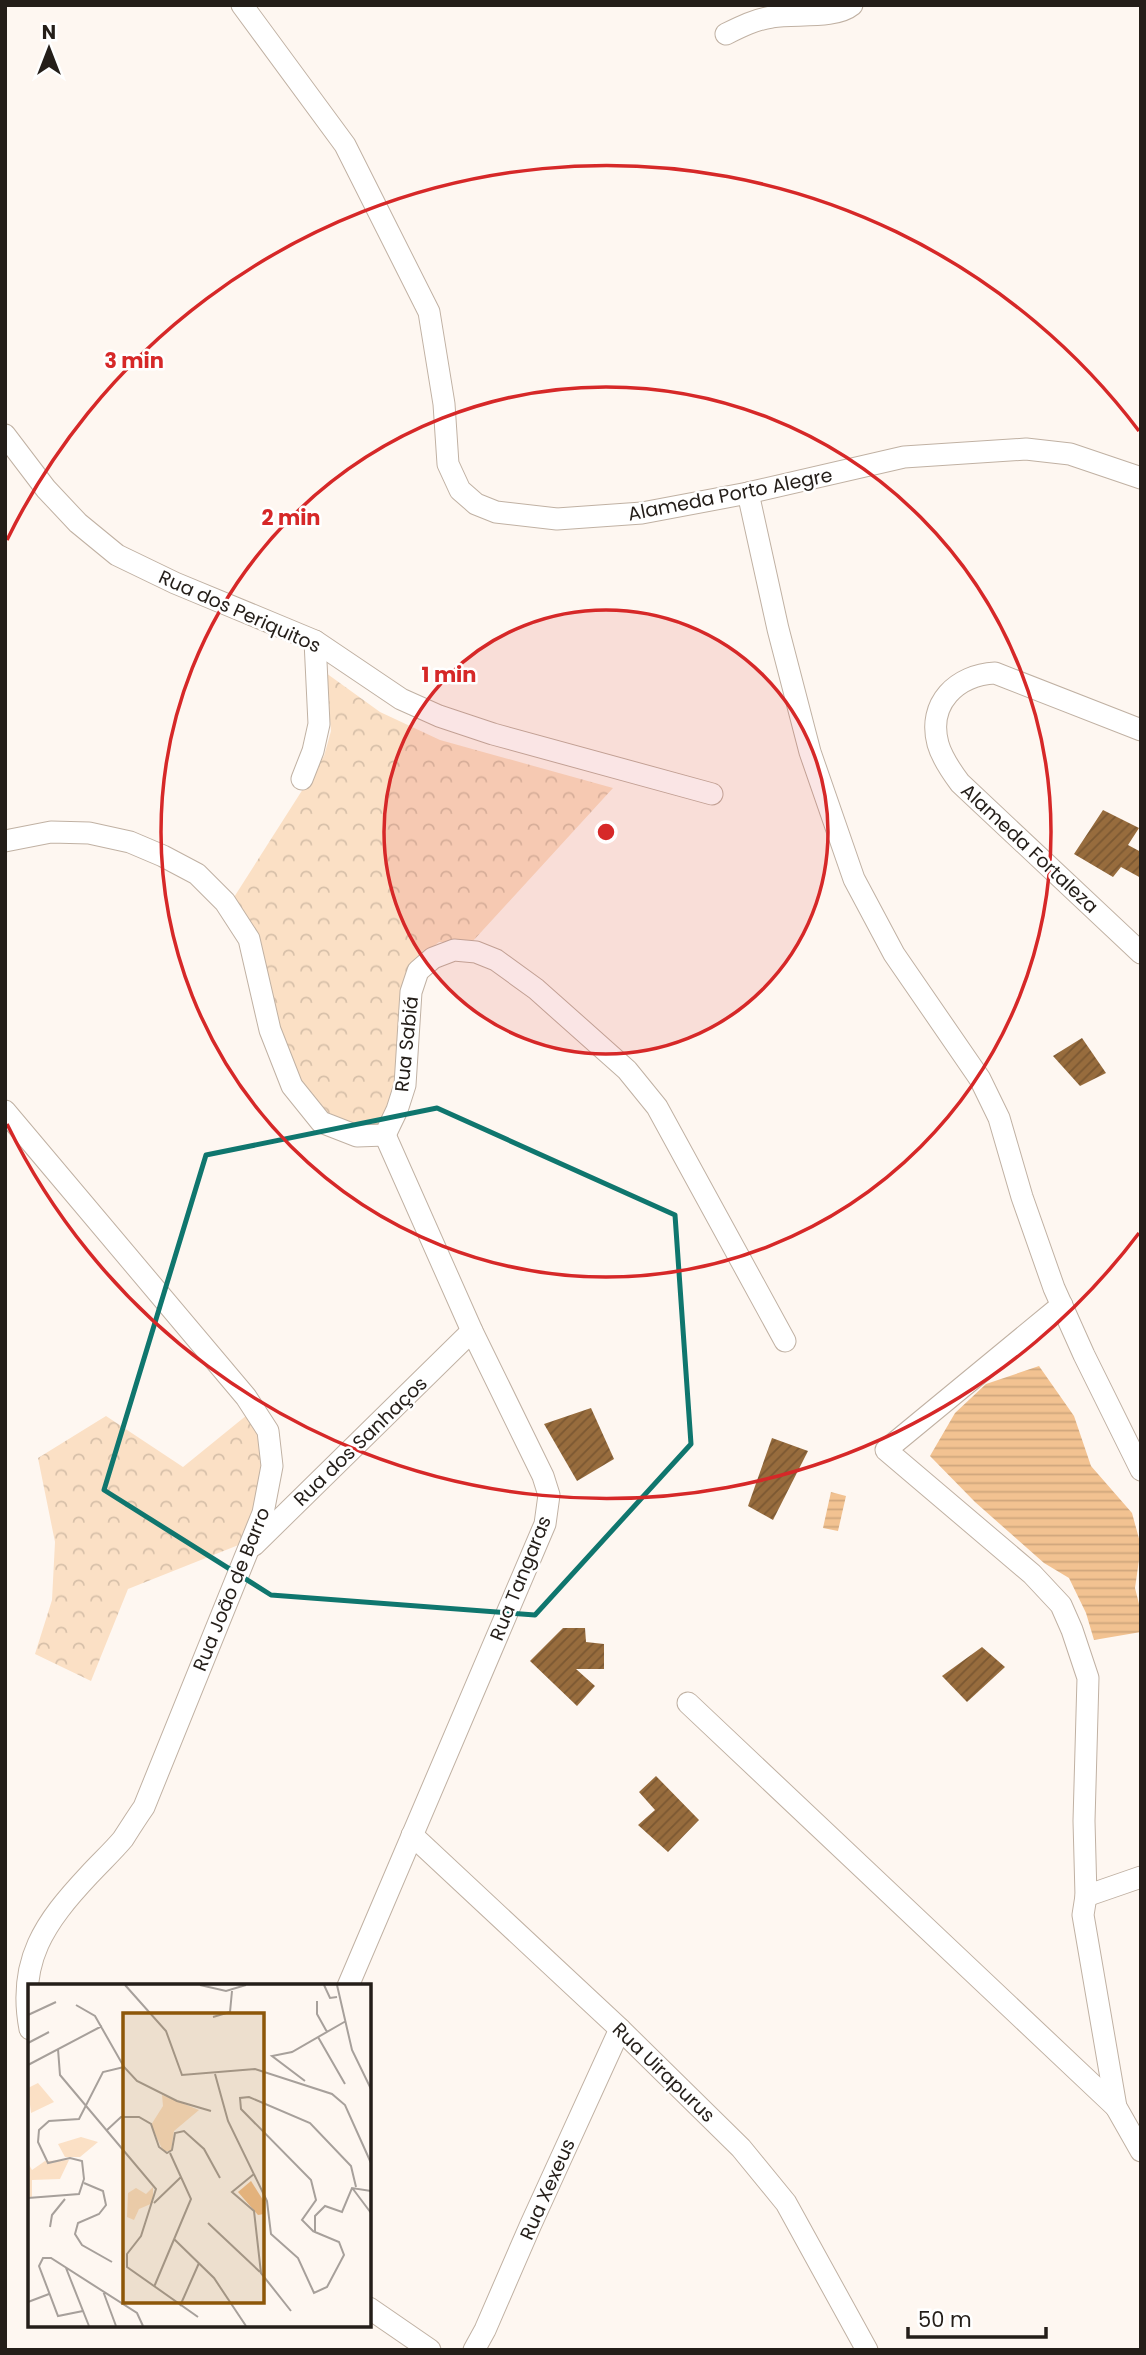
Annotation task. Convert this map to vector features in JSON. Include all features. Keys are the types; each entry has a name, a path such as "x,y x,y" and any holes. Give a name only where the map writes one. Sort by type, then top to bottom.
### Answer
{"street":[{"name":"Alameda Porto Alegre","path":"242,5 345,145 429,312 444,404 448,464 460,490 476,504 496,512 557,519 642,513 748,493 904,457 1026,449 1070,454 1141,478"},
{"path":"726,34 768,17 832,14 845,11 852,5"},
{"name":"Rua dos Periquitos","path":"5,435 46,489 78,523 117,555 174,583 315,640 401,699 439,716 493,734 712,794"},
{"path":"748,493 778,629 810,752 854,879 894,954 980,1079 994,1108 1062,1305 1141,1470"},
{"path":"302,779 313,751 319,724 315,640"},
{"name":"Alameda Fortaleza","path":"1141,730 995,673 980,673 960,682 947,694 935,727 938,744 960,783 1141,953"},
{"path":"5,841 51,832 89,833 130,842 197,874 225,902 248,939 270,1030 292,1086 321,1122 357,1136 384,1135"},
{"name":"Rua Sabiá","path":"384,1135 397,1110 405,1085 411,992 418,971 433,958 454,950 476,952 496,960 536,989 627,1070 657,1107 785,1341"},
{"name":"Rua João de Barro","path":"5,1111 246,1397 268,1431 272,1466 263,1513 144,1807 122,1840 72,1893 52,1920 31,1957 28,2001"},
{"name":"Rua Tangaras","path":"349,1984 545,1524 549,1495 543,1476 472,1331 384,1135"},
{"path":"1062,1305 886,1450 1032,1574 1061,1605 1088,1678 1084,1821 1086,1896 1083,1915 1116,2107"},
{"name":"Rua dos Sanhaços","path":"248,1551 472,1331"},
{"path":"688,1703 1116,2107 1141,2151"},
{"name":"Rua Uirapurus","path":"412,1835 620,2029 741,2148 786,2203 867,2350"},
{"path":"1086,1896 1141,1877"},
{"name":"Rua Xexeus","path":"474,2350 620,2029"},
{"path":"371,2309 430,2350"}],"highlighted area":[{"path":"437,1108 675,1215 691,1444 535,1615 271,1595 104,1490 206,1155"}],"green space":[{"path":"326,673 380,712 440,740 613,788 472,942 439,942 416,960 398,1084 375,1132 324,1116 297,1083 229,905 324,756 331,731"},
{"path":"247,1415 260,1433 265,1459 261,1489 241,1544 128,1589 91,1681 35,1654 52,1600 55,1542 38,1458 106,1416 183,1467"}],"shaded area":[{"path":"1039,1366 1074,1416 1091,1466 1132,1513 1141,1546 1135,1588 1141,1612 1141,1632 1094,1640 1086,1613 1069,1578 1044,1563 975,1502 930,1456 955,1413 986,1384"},
{"path":"831,1492 846,1496 838,1531 823,1528"}],"building":[{"path":"1103,810 1139,828 1128,845 1141,852 1141,878 1121,867 1113,877 1074,854"},
{"path":"1082,1038 1106,1073 1080,1086 1053,1056"},
{"path":"591,1408 614,1459 577,1481 544,1424"},
{"path":"772,1438 808,1451 773,1520 748,1506"},
{"path":"563,1628 585,1628 586,1642 604,1644 604,1669 576,1669 595,1686 577,1706 530,1661"},
{"path":"982,1647 1005,1667 967,1702 942,1676"},
{"path":"656,1776 699,1820 668,1852 638,1825 655,1810 639,1792"}]}
